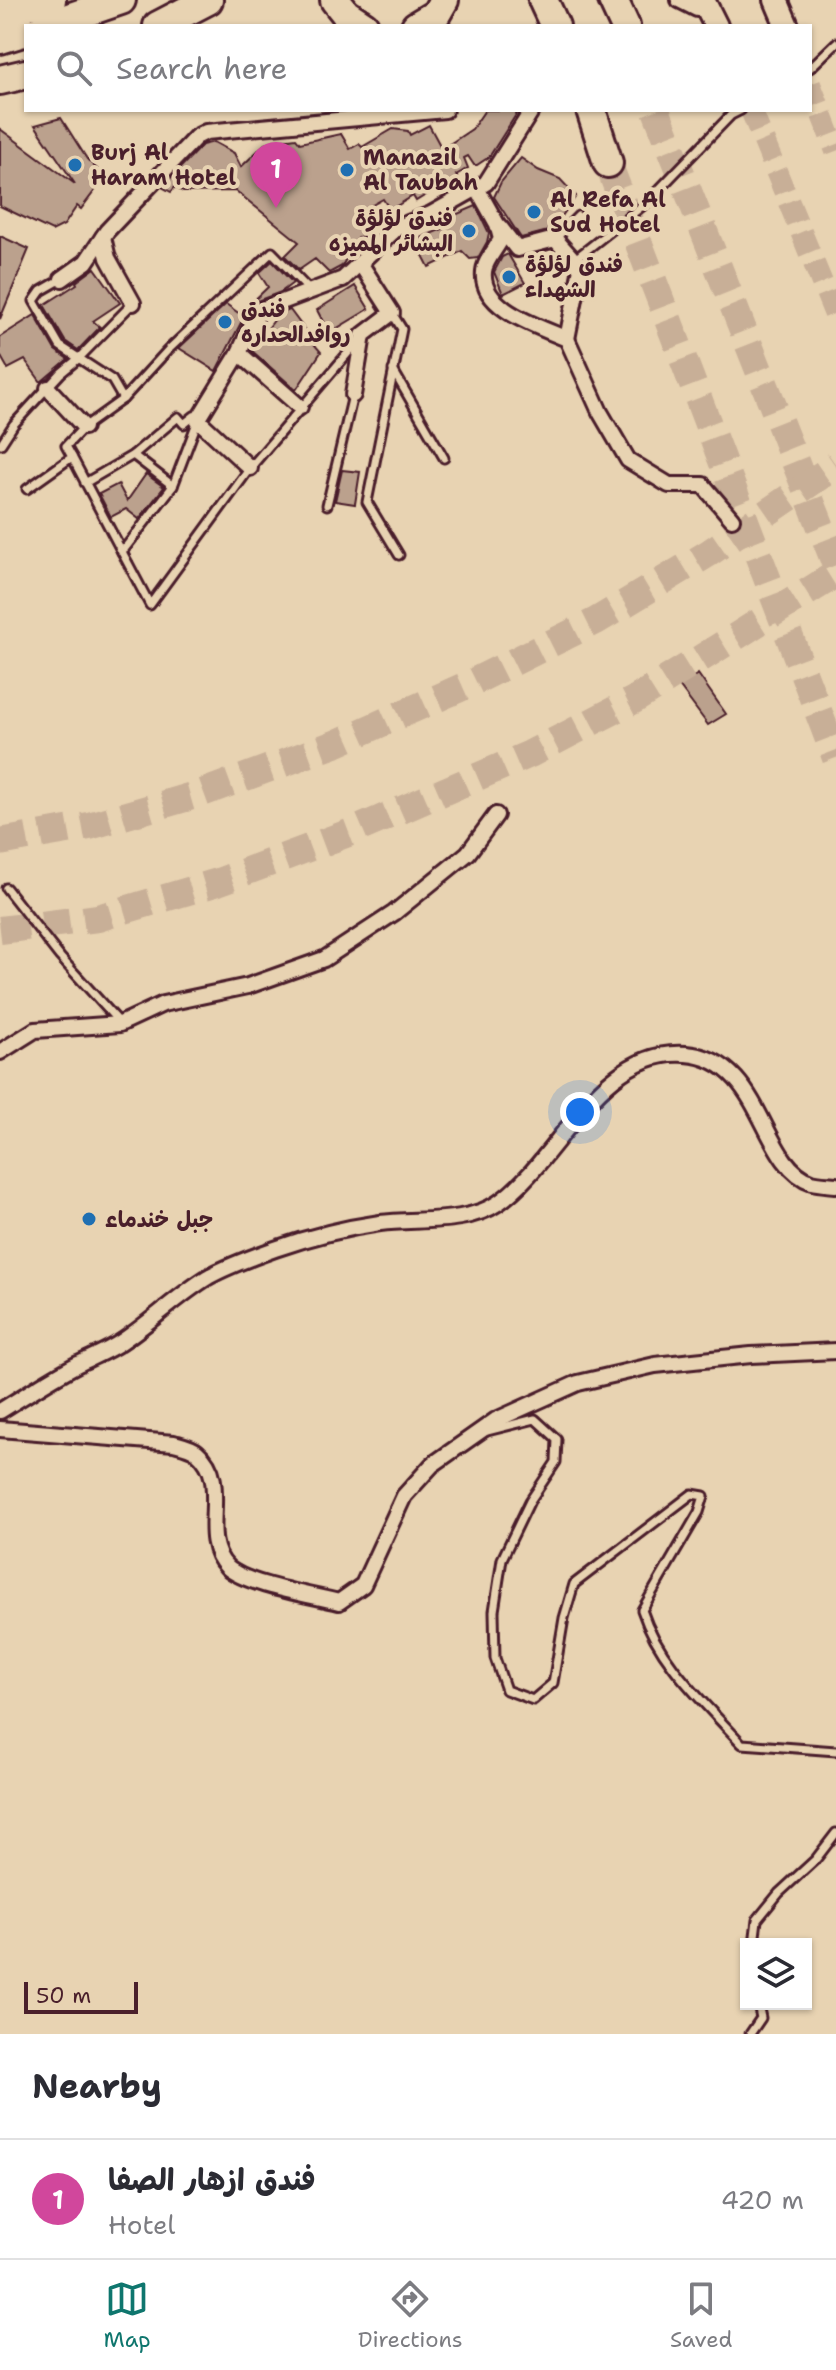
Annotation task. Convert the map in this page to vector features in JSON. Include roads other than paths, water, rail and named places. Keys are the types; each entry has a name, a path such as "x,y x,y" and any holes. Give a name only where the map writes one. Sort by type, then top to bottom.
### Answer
{"highway":[{"path":"0,11 51,0"},
{"path":"51,24 121,0"},
{"path":"163,24 208,0"},
{"path":"419,24 436,14 444,0"},
{"path":"543,0 554,24"},
{"path":"613,0 624,24"},
{"path":"632,0 641,24"},
{"path":"0,39 24,32"},
{"path":"0,80 24,74"},
{"path":"592,112 608,163"}],"main road":[{"path":"776,0 786,24"}],"street":[{"path":"679,0 708,11"},
{"path":"62,279 86,262 103,237 196,137 206,132 423,112"},
{"path":"250,468 198,420 239,353 258,311 343,279 398,227 478,190 486,183 531,112"},
{"path":"478,190 497,224 517,249 555,239 581,268 567,339 600,412 628,460 669,485 703,485 732,519"},
{"path":"497,224 501,239 483,269 484,284 500,305 521,321 567,339"},
{"path":"103,237 108,258 133,303"},
{"path":"353,395 363,335 392,313 360,263"},
{"path":"239,353 300,407"},
{"path":"48,388 84,427"},
{"path":"0,1052 35,1030 120,1024 163,1004 248,986 324,959 394,913 468,853 496,815"},
{"path":"0,1411 76,1365 118,1344 208,1277 235,1264 345,1229 470,1214 497,1205 549,1152 594,1095 621,1073 656,1056 686,1054 712,1062 738,1080 791,1166 810,1182 836,1185"},
{"path":"0,1429 174,1443 195,1450 209,1466 215,1484 215,1545 227,1566 246,1579 339,1602 363,1585 404,1496 432,1465 496,1420 578,1383 655,1365 751,1355 836,1351"}],"lane":[{"path":"812,66 836,43"},
{"path":"575,259 645,204 737,112"},
{"path":"555,239 578,216"},
{"path":"310,291 272,252 168,350 123,399 84,427 66,446 150,605 250,468 363,335"},
{"path":"62,279 41,291 34,301 60,346 112,380 123,399"},
{"path":"1,444 14,424 133,303"},
{"path":"392,313 402,329 367,502 399,555"},
{"path":"393,370 444,458"},
{"path":"327,505 353,395"},
{"path":"85,483 133,455 178,417 184,424 194,416 198,420 173,486 122,552"},
{"path":"133,455 173,486"},
{"path":"27,489 72,457"},
{"path":"6,888 60,957 120,1024"},
{"path":"477,1433 535,1419 557,1439 556,1462 530,1501 502,1559 494,1611 495,1658 506,1690 533,1700 553,1683 564,1618 574,1584 692,1494 704,1496 699,1512 642,1610 649,1630 675,1669 742,1744 836,1751"},
{"path":"755,1938 757,1920 779,1893 816,1859 836,1833"},
{"path":"750,2034 761,2018 759,2010"}],"tunnel":[{"path":"812,89 836,151"},
{"path":"657,112 836,565"},
{"path":"752,112 836,317"},
{"path":"608,163 836,758"},
{"path":"0,842 89,826 199,794 335,744 469,684 596,621 709,553 836,465"},
{"path":"0,930 98,918 218,882 351,832 530,754 634,700 836,574"}],"place":[{"name":"Burj Al Haram Hotel","path":"75,165"},
{"name":"Manazil Al Taubah","path":"347,170"},
{"name":"فندق ازهار الصفا","path":"276,208"},
{"name":"Al Refa Al Sud Hotel","path":"534,212"},
{"name":"فندق لؤلؤة البشائر المميزه","path":"469,231"},
{"name":"فندق لؤلؤة الشهداء","path":"509,277"},
{"name":"فندق روافدالحدارہ","path":"225,322"},
{"name":"جبل خندماء","path":"89,1219"}]}
